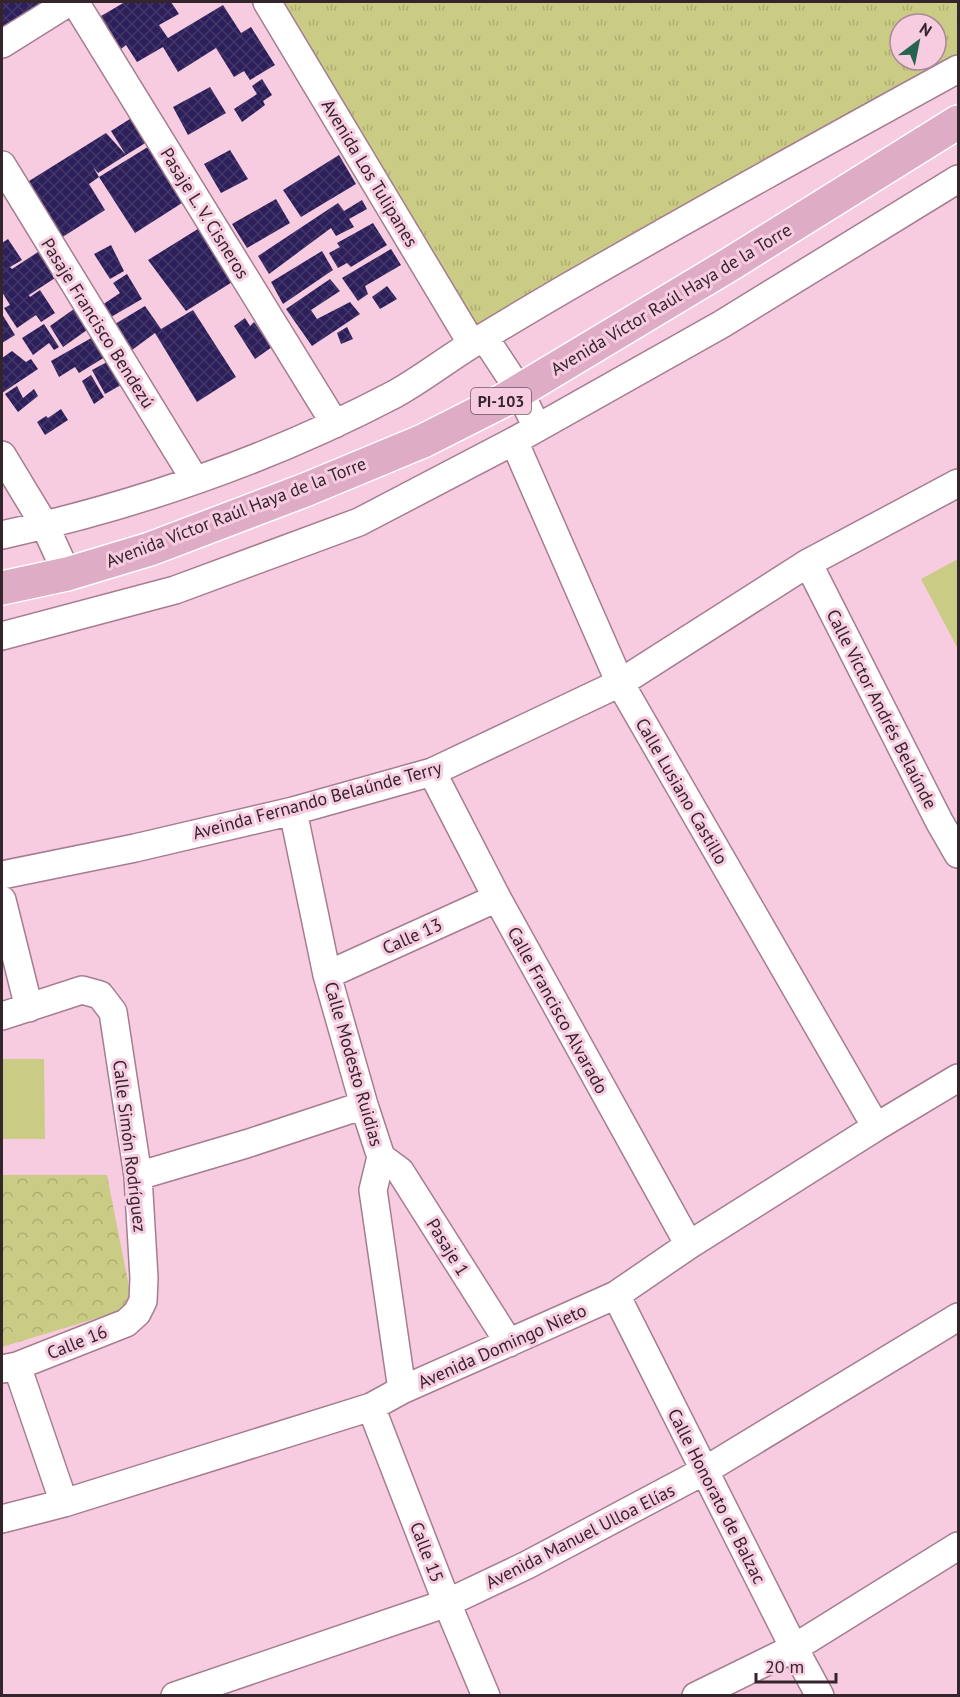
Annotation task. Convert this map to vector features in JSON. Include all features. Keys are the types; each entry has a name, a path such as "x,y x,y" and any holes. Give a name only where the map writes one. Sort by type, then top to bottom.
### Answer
{"main road":[{"name":"Avenida Víctor Raúl Haya de la Torre","path":"9,592 150,549 423,441 519,390 732,263 958,122"}],"street":[{"path":"2,44 69,2"},
{"name":"Pasaje L. V. Cisneros","path":"75,2 335,424"},
{"name":"Avenida Los Tulipanes","path":"267,2 478,341 519,390 537,428"},
{"path":"2,535 108,509 195,480 264,455 335,424 398,392 595,271 958,69"},
{"name":"Pasaje Francisco Bendezú","path":"2,165 195,480"},
{"path":"2,636 175,590 359,522 514,441 722,324 958,179"},
{"name":"Calle Lusiano Castillo","path":"514,441 620,683 876,1127"},
{"path":"2,455 45,526 67,574"},
{"name":"Aveinda Fernando Belaúnde Terry","path":"2,875 135,848 293,811 432,772 620,683 808,563 958,483"},
{"name":"Calle Víctor Andrés Belaúnde","path":"808,563 949,815 958,854"},
{"name":"Calle Francisco Alvarado","path":"432,772 497,898 689,1245"},
{"name":"Calle Modesto Ruidias","path":"293,811 327,975 381,1157 373,1190 402,1390"},
{"name":"Calle 13","path":"327,975 497,898"},
{"path":"2,900 29,1008 2,1017"},
{"name":"Calle Simón Rodríguez","path":"29,1008 82,990 100,995 112,1012 138,1176 144,1278 143,1301"},
{"name":"Avenida Domingo Nieto","path":"2,1519 64,1503 371,1407 402,1390 616,1295 689,1245 958,1078"},
{"path":"138,1176 246,1144 364,1105"},
{"name":"Pasaje 1","path":"381,1157 399,1171 508,1343"},
{"name":"Calle Honorato de Balzac","path":"616,1295 794,1648 820,1695"},
{"name":"Calle 16","path":"9,1367 126,1323 137,1312 143,1301"},
{"name":"Avenida Manuel Ulloa Elías","path":"175,1695 447,1603 527,1565 704,1471 958,1317"},
{"path":"9,1367 64,1503"},
{"name":"Calle 15","path":"371,1407 447,1603 486,1695"},
{"path":"696,1695 794,1648 958,1546"}],"green space":[{"path":"278,2 958,2 958,55 948,61 948,12 888,12 888,72 928,72 475,330"},
{"path":"958,559 958,649 921,579"},
{"path":"2,1059 44,1059 45,1139 2,1139"},
{"path":"2,1175 107,1175 131,1297 124,1310 2,1347"}],"building":[{"path":"2,2 56,2 2,34"},
{"path":"125,2 171,2 179,14 159,25 168,38 223,5 241,33 251,27 275,65 250,80 244,71 234,77 216,48 178,72 163,47 137,62 126,45 121,49 101,16"},
{"path":"262,79 272,95 263,101 265,105 242,122 234,109 257,94 252,86"},
{"path":"210,87 226,113 188,135 173,107"},
{"path":"133,117 147,142 126,155 111,131"},
{"path":"106,133 126,155 98,173 93,167 99,177 89,184 105,210 61,238 29,181"},
{"path":"151,145 182,203 135,233 99,177"},
{"path":"230,150 248,179 221,193 204,164"},
{"path":"339,155 356,184 301,217 283,190"},
{"path":"276,199 290,223 247,248 232,224"},
{"path":"362,200 367,209 349,219 354,227 336,236 331,228 269,274 258,256 338,203 344,211"},
{"path":"373,223 387,245 351,267 347,263 338,268 329,253 340,247 337,243"},
{"path":"201,227 237,279 186,311 148,260"},
{"path":"8,239 22,260 10,267 12,269 38,252 55,278 29,295 30,297 40,290 55,313 41,322 36,315 17,328 4,308 10,305 2,292 2,243"},
{"path":"111,245 124,271 110,279 94,254"},
{"path":"391,249 401,265 365,286 368,294 358,301 342,278"},
{"path":"322,251 333,270 283,304 271,282"},
{"path":"127,274 142,299 111,317 102,305 120,293 113,283"},
{"path":"330,279 340,291 311,310 317,319 350,302 360,314 312,346 286,309"},
{"path":"387,286 397,299 380,309 372,297"},
{"path":"145,306 161,329 193,310 236,377 197,402 155,333 132,350 115,324"},
{"path":"74,309 87,330 63,347 50,326"},
{"path":"2,314 15,335 2,343"},
{"path":"245,318 250,326 254,322 272,347 255,359 234,326"},
{"path":"44,324 59,347 54,350 49,343 33,355 22,338"},
{"path":"347,327 353,339 341,344 337,333"},
{"path":"93,337 105,357 79,373 75,367 59,377 51,361"},
{"path":"12,351 26,362 31,359 38,369 2,393 2,358"},
{"path":"107,362 121,385 105,394 92,370"},
{"path":"91,375 104,397 94,404 82,381"},
{"path":"17,386 23,398 34,389 38,396 18,412 5,394"},
{"path":"61,409 68,420 45,435 37,422"}]}
